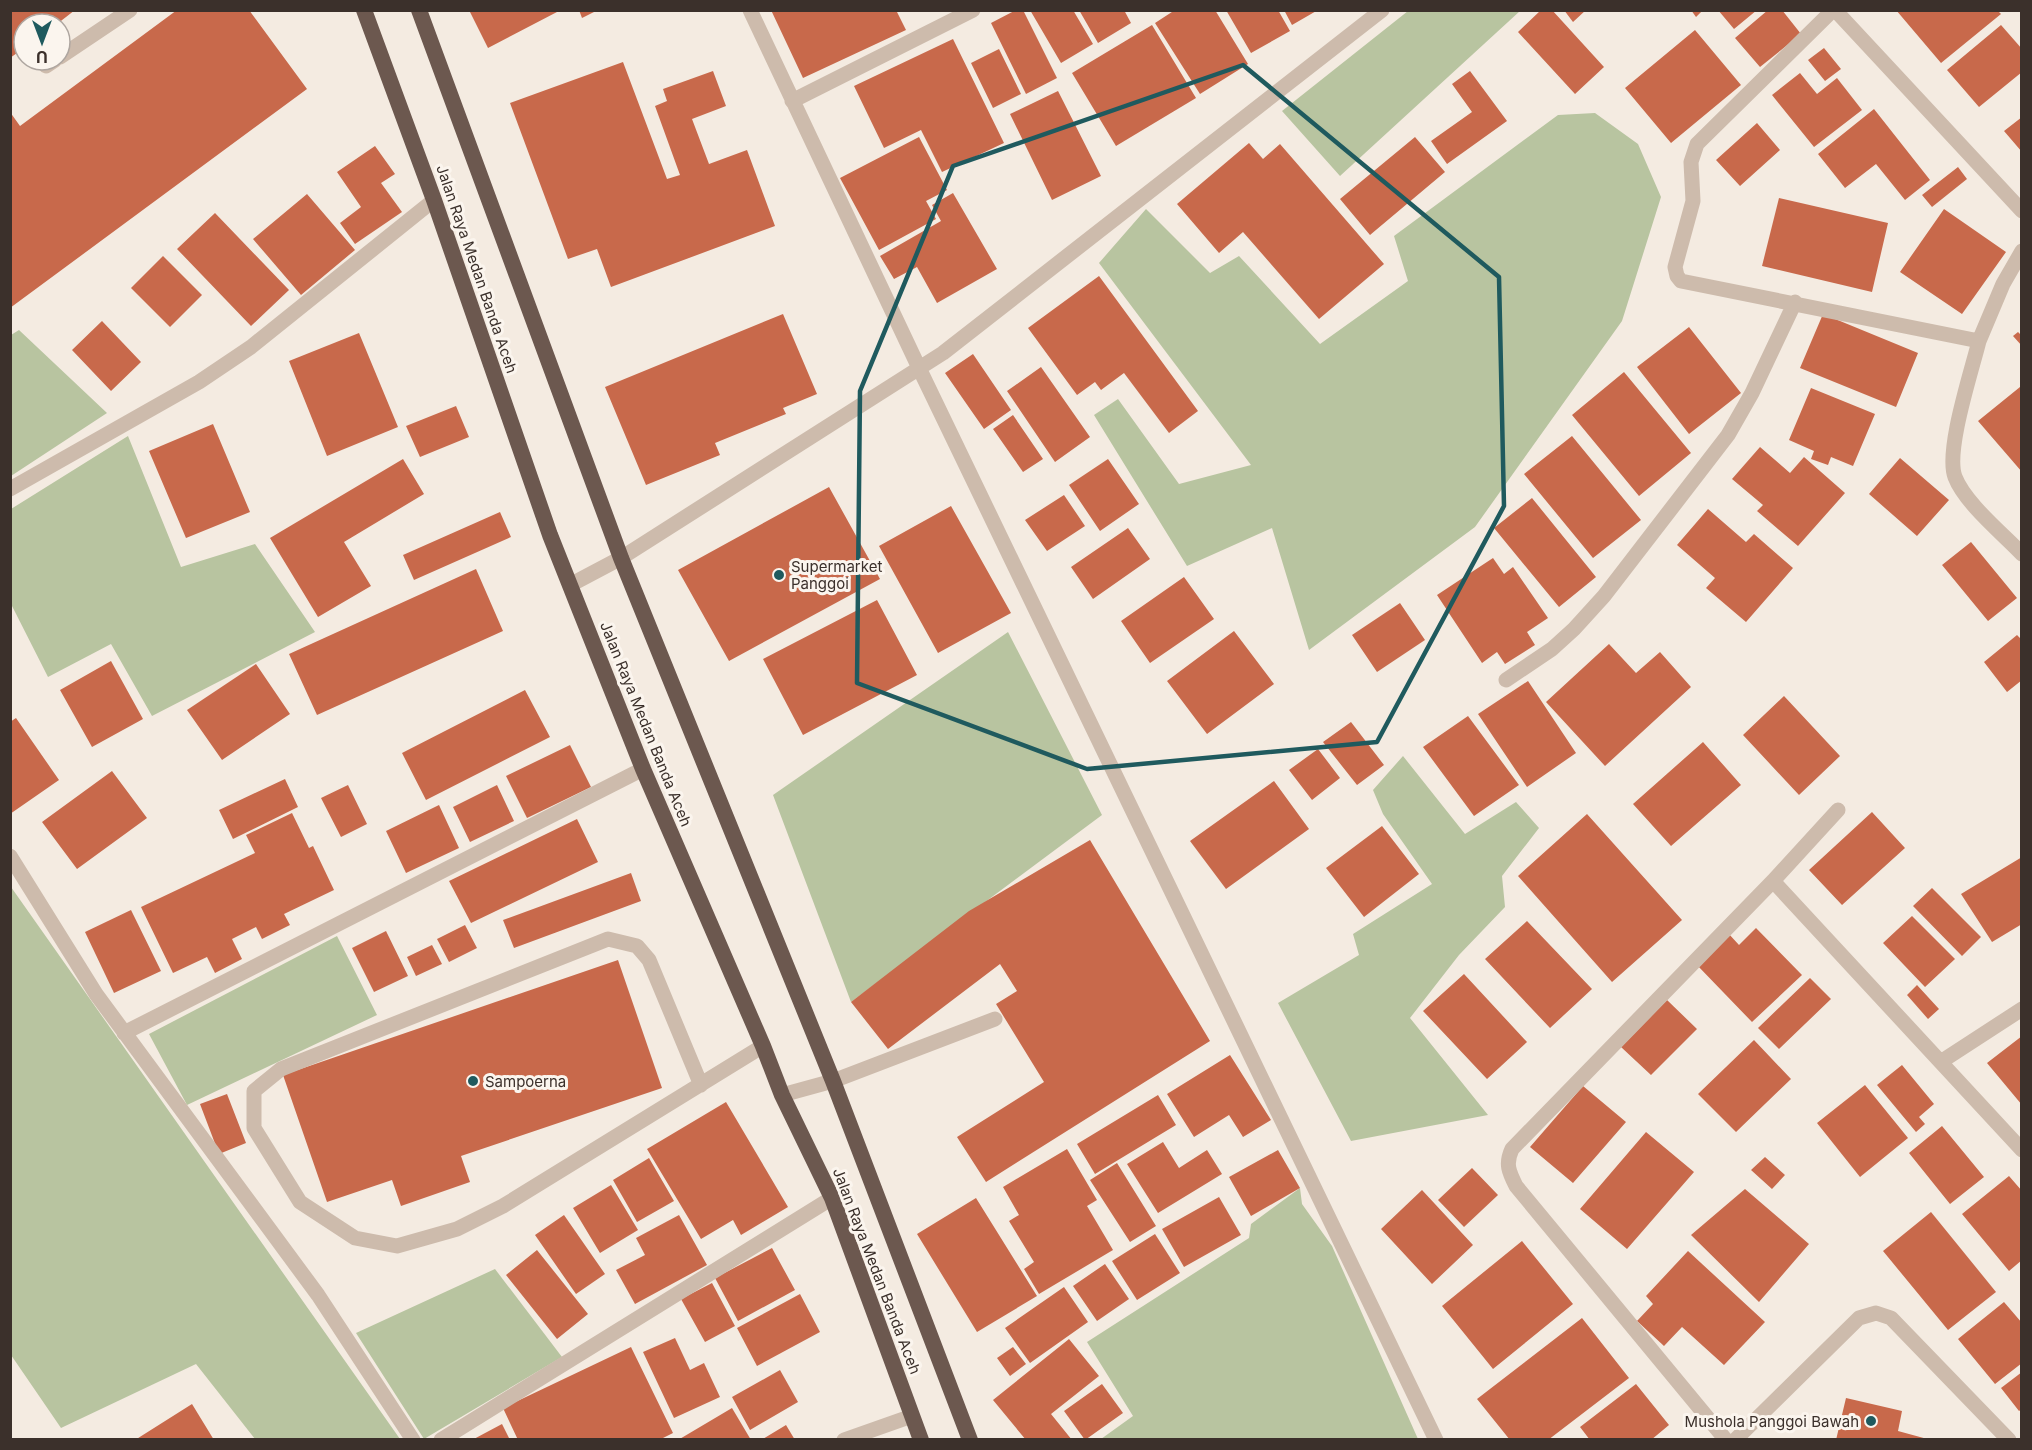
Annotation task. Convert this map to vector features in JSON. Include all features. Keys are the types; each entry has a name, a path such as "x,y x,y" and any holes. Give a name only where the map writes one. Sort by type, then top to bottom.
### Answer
{"highway":[{"name":"Jalan Raya Medan Banda Aceh","path":"364,10 434,200 570,585 643,769 782,1095 832,1198 921,1440"},
{"name":"Jalan Raya Medan Banda Aceh","path":"419,10 621,558 833,1082 970,1440"}],"street":[{"path":"72,49 130,10"},
{"path":"750,10 920,370 1436,1440"},
{"path":"792,101 974,10"},
{"path":"570,585 621,558 920,370 1382,10"},
{"path":"1979,340 1681,281 1675,267 1693,201 1690,162 1697,144 1834,10 2022,211"},
{"path":"10,489 199,382 251,347 434,200"},
{"path":"2022,251 2003,284 1979,340 1953,448 1954,476 1962,491 2022,554"},
{"path":"1506,680 1552,649 1604,596 1728,435 1752,393 1796,302"},
{"path":"124,1033 643,769"},
{"path":"1726,1440 1516,1186 1507,1168 1507,1159 1512,1149 1838,810"},
{"path":"10,856 96,994 318,1295 413,1440"},
{"path":"1773,880 2022,1150"},
{"path":"701,1085 648,960 637,946 608,939 281,1069 254,1090 254,1128 300,1202 355,1238 397,1245 457,1229 503,1206 701,1085 763,1046"},
{"path":"1942,1061 2022,1009"},
{"path":"782,1095 833,1082 995,1019"},
{"path":"441,1440 832,1198"},
{"path":"1735,1440 1859,1318 1876,1313 1891,1318 1911,1336 2009,1440"},
{"path":"844,1440 912,1416"}],"highlighted area":[{"path":"1243,65 1499,277 1504,506 1377,742 1087,769 857,683 860,391 953,166"}],"green space":[{"path":"1408,11 1520,11 1340,176 1282,111"},
{"path":"1595,113 1638,144 1661,197 1622,321 1475,527 1309,650 1272,528 1187,566 1094,415 1118,399 1179,484 1251,465 1099,263 1146,209 1210,273 1239,256 1320,344 1408,281 1394,236 1558,115"},
{"path":"19,330 107,413 11,476 11,335"},
{"path":"128,436 181,567 255,544 315,632 152,716 111,644 48,677 11,604 11,509"},
{"path":"1008,632 1102,815 851,1002 773,795"},
{"path":"1403,756 1465,834 1516,802 1539,828 1502,876 1505,907 1459,955 1410,1018 1488,1115 1351,1141 1278,1003 1359,955 1353,934 1432,884 1383,814 1373,790"},
{"path":"10,887 400,1439 255,1439 196,1364 61,1428 11,1355"},
{"path":"337,936 377,1015 187,1105 149,1034"},
{"path":"1300,1188 1302,1204 1332,1246 1418,1439 1101,1439 1133,1416 1087,1342 1249,1238 1251,1224"},
{"path":"495,1269 562,1357 424,1439 356,1333"}],"building":[{"path":"10,10 75,10 72,12 12,12 12,57 10,58"},
{"path":"177,10 249,10 307,89 10,308 10,112 20,126"},
{"path":"469,10 556,10 557,12 488,48"},
{"path":"579,10 598,10 582,18"},
{"path":"771,10 896,10 906,30 803,78"},
{"path":"1016,10 1023,10 1057,78 1026,94 991,23"},
{"path":"1030,10 1073,10 1093,44 1061,63"},
{"path":"1079,10 1124,10 1131,23 1098,43"},
{"path":"1175,10 1215,10 1248,64 1200,94 1155,23"},
{"path":"1226,10 1278,10 1290,31 1251,53"},
{"path":"1284,10 1318,10 1292,25"},
{"path":"1541,10 1552,10 1604,67 1575,94 1518,32"},
{"path":"1564,10 1586,10 1573,22"},
{"path":"1691,10 1703,10 1696,17"},
{"path":"1718,10 1757,10 1734,29"},
{"path":"1768,10 1782,10 1801,34 1760,67 1735,38"},
{"path":"1896,10 1997,10 2001,14 1941,63"},
{"path":"1152,25 1196,98 1116,146 1072,73"},
{"path":"2001,25 2022,49 2022,72 1979,107 1947,70"},
{"path":"1695,30 1741,85 1671,143 1625,88"},
{"path":"953,39 1004,143 942,172 921,130 884,148 854,86"},
{"path":"1824,48 1841,69 1825,81 1808,60"},
{"path":"999,49 1021,94 993,108 971,63"},
{"path":"623,62 667,179 680,175 655,106 667,101 663,89 713,71 726,106 692,119 709,164 747,150 775,226 611,287 597,249 568,259 510,103"},
{"path":"1470,71 1507,121 1447,164 1431,141 1472,112 1452,84"},
{"path":"1800,73 1817,94 1837,78 1862,110 1814,147 1772,95"},
{"path":"1058,91 1101,176 1052,200 1010,114"},
{"path":"1874,109 1930,180 1905,200 1876,164 1845,188 1818,154"},
{"path":"2022,117 2022,152 2004,131"},
{"path":"1757,123 1780,150 1740,186 1716,160"},
{"path":"919,137 947,190 926,201 936,219 879,250 840,178"},
{"path":"1415,137 1445,172 1370,235 1340,199"},
{"path":"1249,143 1263,159 1280,144 1384,264 1319,319 1243,232 1219,253 1177,204"},
{"path":"375,146 395,174 381,183 402,212 355,244 340,223 361,207 337,172"},
{"path":"1958,167 1967,179 1932,207 1922,195"},
{"path":"953,193 997,269 937,303 917,267 894,279 880,256 941,221 932,205"},
{"path":"307,194 355,250 301,295 253,239"},
{"path":"1779,198 1888,223 1872,292 1762,266"},
{"path":"1944,209 2006,252 1962,314 1900,272"},
{"path":"215,213 289,290 251,326 177,249"},
{"path":"163,256 202,295 170,327 131,288"},
{"path":"1099,276 1198,411 1169,433 1124,373 1101,390 1095,382 1077,395 1028,328"},
{"path":"783,314 817,394 783,408 786,414 715,443 720,455 646,485 605,387"},
{"path":"1823,314 1918,353 1896,407 1800,368"},
{"path":"102,321 141,362 111,391 72,350"},
{"path":"1689,327 1741,393 1689,434 1637,367"},
{"path":"2018,332 2022,336 2022,346 2013,336"},
{"path":"359,333 398,427 327,456 289,361"},
{"path":"973,354 1011,410 984,429 945,373"},
{"path":"1041,367 1090,437 1055,462 1007,391"},
{"path":"1624,372 1691,453 1639,496 1572,415"},
{"path":"2020,387 2022,388 2022,472 1978,421"},
{"path":"1811,388 1875,414 1853,466 1831,457 1828,465 1811,459 1814,451 1789,440"},
{"path":"456,406 469,437 420,457 406,426"},
{"path":"1013,415 1043,459 1023,472 993,429"},
{"path":"213,424 250,512 186,538 149,451"},
{"path":"1572,436 1641,520 1593,558 1524,474"},
{"path":"1760,447 1790,473 1804,457 1845,493 1798,546 1757,511 1763,505 1732,479"},
{"path":"1900,458 1949,500 1917,536 1869,494"},
{"path":"403,459 424,494 344,542 371,586 318,617 270,538"},
{"path":"1108,459 1139,504 1100,531 1069,485"},
{"name":"Supermarket Panggoi","path":"829,487 880,579 729,661 678,570"},
{"path":"1064,495 1085,526 1047,551 1025,520"},
{"path":"1532,498 1596,577 1559,607 1494,528"},
{"path":"951,506 1011,613 938,653 879,546"},
{"path":"1708,509 1746,542 1754,534 1793,568 1746,622 1706,588 1715,578 1677,545"},
{"path":"500,512 511,537 414,580 403,555"},
{"path":"1128,528 1150,559 1093,599 1071,567"},
{"path":"1971,542 2017,598 1988,621 1942,565"},
{"path":"1493,558 1504,574 1513,567 1548,618 1527,632 1535,645 1505,664 1497,652 1482,663 1437,595"},
{"path":"476,569 503,631 317,715 289,654"},
{"path":"1184,577 1214,619 1150,663 1121,621"},
{"path":"877,600 917,675 803,735 763,659"},
{"path":"1400,603 1425,640 1377,672 1352,635"},
{"path":"1234,631 1274,684 1207,734 1167,681"},
{"path":"2017,635 2022,640 2022,680 2007,692 1984,662"},
{"path":"1609,644 1636,673 1660,652 1691,687 1605,766 1546,702"},
{"path":"111,661 143,719 92,747 60,690"},
{"path":"256,664 290,714 222,760 187,710"},
{"path":"1528,681 1576,753 1527,787 1478,714"},
{"path":"525,690 550,737 426,800 402,753"},
{"path":"1784,696 1840,756 1799,795 1743,735"},
{"path":"1468,716 1519,785 1474,816 1423,747"},
{"path":"16,718 59,780 10,814 10,722"},
{"path":"1351,722 1384,765 1357,785 1323,742"},
{"path":"1703,742 1741,785 1671,846 1633,804"},
{"path":"570,745 591,787 527,818 506,776"},
{"path":"1318,749 1340,778 1312,800 1289,770"},
{"path":"112,771 147,818 77,869 42,822"},
{"path":"285,779 298,807 233,839 219,810"},
{"path":"1274,781 1309,829 1226,889 1190,841"},
{"path":"348,785 367,824 341,837 321,798"},
{"path":"497,785 514,821 470,842 453,807"},
{"path":"439,805 459,848 406,873 386,831"},
{"path":"1872,812 1905,848 1842,905 1809,870"},
{"path":"292,813 309,848 313,846 334,890 284,914 290,925 262,939 256,927 232,939 242,959 215,973 207,957 173,973 141,907 255,853 246,835"},
{"path":"1587,814 1682,920 1612,982 1518,876"},
{"path":"577,819 598,862 471,923 449,881"},
{"path":"1382,826 1419,874 1364,917 1326,868"},
{"path":"1090,840 1210,1041 986,1182 957,1137 1044,1082 996,1004 1017,991 1000,964 888,1049 851,1002 969,911"},
{"path":"2022,857 2022,924 1992,942 1961,894"},
{"path":"631,873 641,901 514,948 503,920"},
{"path":"1932,888 1981,937 1962,956 1913,906"},
{"path":"131,910 161,971 114,993 85,932"},
{"path":"1912,916 1955,959 1925,987 1883,943"},
{"path":"1527,921 1592,989 1550,1028 1485,959"},
{"path":"465,925 477,948 449,962 437,939"},
{"path":"1756,928 1802,975 1752,1022 1696,964 1728,933 1739,945"},
{"path":"386,931 408,976 374,992 352,948"},
{"path":"432,945 442,964 416,976 407,957"},
{"name":"Sampoerna","path":"618,960 662,1088 461,1156 470,1182 401,1206 392,1180 327,1202 283,1075"},
{"path":"1464,974 1527,1042 1487,1079 1423,1011"},
{"path":"1810,978 1831,999 1779,1049 1758,1028"},
{"path":"1917,985 1939,1009 1928,1019 1907,995"},
{"path":"1667,1000 1697,1029 1651,1075 1621,1047"},
{"path":"2022,1036 2022,1105 1987,1063"},
{"path":"1754,1040 1791,1079 1736,1132 1698,1094"},
{"path":"1230,1055 1271,1120 1243,1137 1229,1115 1194,1137 1167,1094"},
{"path":"1902,1065 1934,1104 1919,1117 1925,1124 1916,1132 1877,1085"},
{"path":"1865,1085 1908,1138 1860,1177 1817,1123"},
{"path":"1583,1086 1626,1122 1573,1183 1530,1147"},
{"path":"227,1094 246,1143 219,1154 200,1104"},
{"path":"1158,1095 1176,1125 1095,1174 1077,1144"},
{"path":"726,1102 788,1207 741,1235 733,1220 701,1239 647,1149"},
{"path":"1942,1126 1984,1177 1950,1204 1909,1153"},
{"path":"1646,1132 1694,1172 1627,1249 1580,1209"},
{"path":"1163,1142 1179,1168 1207,1150 1222,1174 1158,1213 1127,1164"},
{"path":"1067,1149 1097,1200 1087,1206 1113,1250 1039,1294 1024,1269 1034,1262 1009,1221 1019,1215 1003,1187"},
{"path":"1278,1150 1300,1188 1251,1216 1229,1177"},
{"path":"1765,1157 1785,1175 1772,1189 1751,1170"},
{"path":"649,1158 674,1201 637,1222 613,1180"},
{"path":"1117,1163 1156,1226 1130,1242 1090,1180"},
{"path":"1472,1168 1498,1195 1464,1227 1438,1200"},
{"path":"2009,1176 2022,1191 2022,1260 2009,1271 1962,1214"},
{"path":"611,1185 638,1230 600,1253 573,1208"},
{"path":"1745,1189 1809,1244 1759,1302 1691,1235"},
{"path":"1422,1190 1473,1245 1432,1284 1381,1229"},
{"path":"1219,1197 1241,1235 1184,1267 1162,1229"},
{"path":"976,1198 1037,1296 977,1332 917,1234"},
{"path":"1931,1212 1996,1292 1948,1330 1883,1251"},
{"path":"564,1215 605,1274 576,1294 535,1235"},
{"path":"679,1215 707,1265 635,1304 616,1270 645,1255 636,1238"},
{"path":"1155,1234 1180,1273 1137,1300 1112,1261"},
{"path":"1522,1241 1573,1304 1493,1369 1442,1306"},
{"path":"772,1248 795,1290 738,1321 715,1278"},
{"path":"537,1250 588,1314 557,1339 506,1275"},
{"path":"1688,1251 1765,1322 1724,1365 1682,1327 1664,1346 1637,1321 1653,1304 1646,1296"},
{"path":"1105,1264 1129,1299 1097,1321 1073,1286"},
{"path":"712,1283 735,1326 705,1342 681,1299"},
{"path":"1064,1287 1088,1322 1030,1363 1005,1328"},
{"path":"800,1294 820,1332 757,1366 737,1328"},
{"path":"2004,1302 2022,1323 2022,1363 1995,1384 1958,1339"},
{"path":"1582,1318 1629,1378 1548,1440 1510,1440 1477,1399"},
{"path":"675,1338 690,1370 704,1363 720,1397 674,1418 643,1352"},
{"path":"1069,1339 1099,1376 1051,1414 1072,1440 1026,1440 993,1400"},
{"path":"631,1347 673,1433 659,1440 518,1440 503,1408"},
{"path":"1013,1347 1026,1364 1010,1376 997,1358"},
{"path":"780,1370 798,1402 750,1430 732,1397"},
{"path":"2022,1372 2022,1409 2019,1411 2001,1388"},
{"path":"1102,1384 1123,1413 1085,1440 1064,1411"},
{"path":"1636,1384 1669,1425 1651,1440 1590,1440 1580,1427"},
{"name":"Mushola Panggoi Bawah","path":"1846,1398 1902,1411 1898,1431 1931,1440 1836,1440"},
{"path":"192,1404 214,1440 135,1440"},
{"path":"732,1408 751,1440 678,1440"},
{"path":"502,1424 510,1440 472,1440"},
{"path":"786,1425 795,1440 761,1440"}],"place":[{"name":"Supermarket Panggoi","path":"779,575"},
{"name":"Sampoerna","path":"473,1081"},
{"name":"Mushola Panggoi Bawah","path":"1871,1421"}]}
